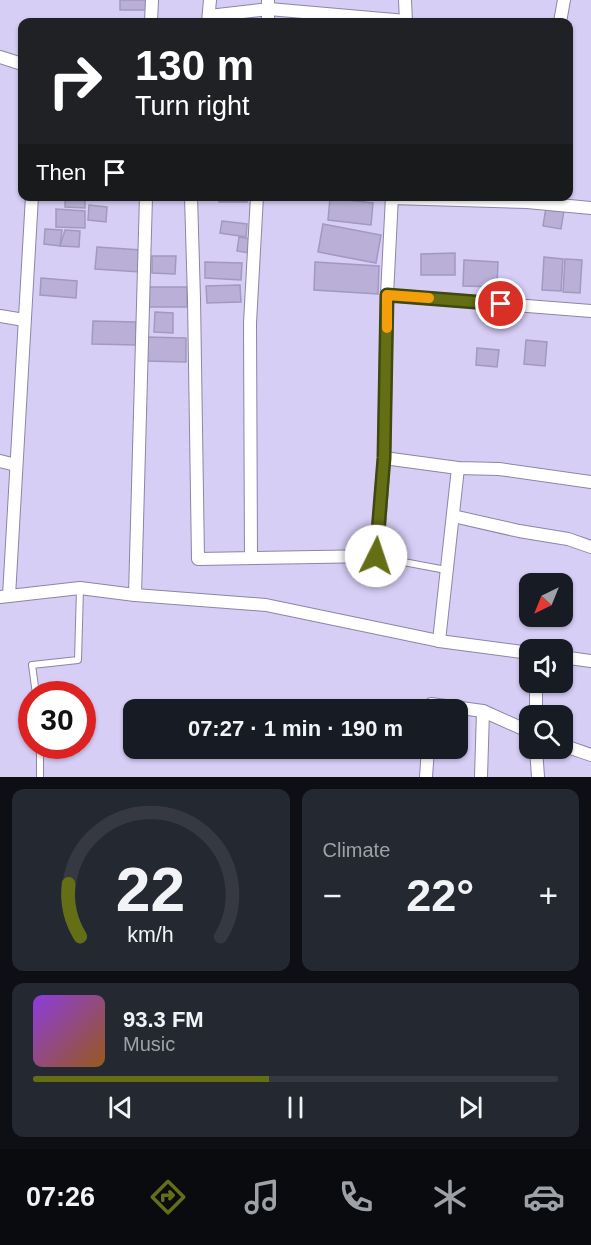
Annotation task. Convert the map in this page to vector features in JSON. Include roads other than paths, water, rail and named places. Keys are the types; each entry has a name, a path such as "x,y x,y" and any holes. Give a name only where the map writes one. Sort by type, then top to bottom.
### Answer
{"street":[{"path":"151,18 152,0"},
{"path":"209,18 210,0"},
{"path":"405,0 406,18"},
{"path":"561,18 564,0"},
{"path":"213,18 268,5 374,18"},
{"path":"0,57 18,63"},
{"path":"32,201 16,465 4,597 80,588 135,595 266,605 439,641 519,652"},
{"path":"135,595 146,201"},
{"path":"191,201 198,559 376,556 384,458 387,295 392,201"},
{"path":"251,558 250,323 257,201"},
{"path":"541,201 591,208"},
{"path":"387,295 591,311"},
{"path":"0,316 24,320"},
{"path":"384,458 458,468 499,469 591,482"},
{"path":"0,461 16,465"},
{"path":"439,641 458,468"},
{"path":"453,516 568,539 591,547"},
{"path":"573,659 591,661"},
{"path":"468,709 483,711 519,727"},
{"path":"481,777 483,711"},
{"path":"573,749 591,755"},
{"path":"426,777 427,759"},
{"path":"537,759 538,777"}],"lane":[{"path":"376,556 446,570"},
{"path":"34,681 32,665 78,660 80,588"},
{"path":"40,759 40,777"}]}
